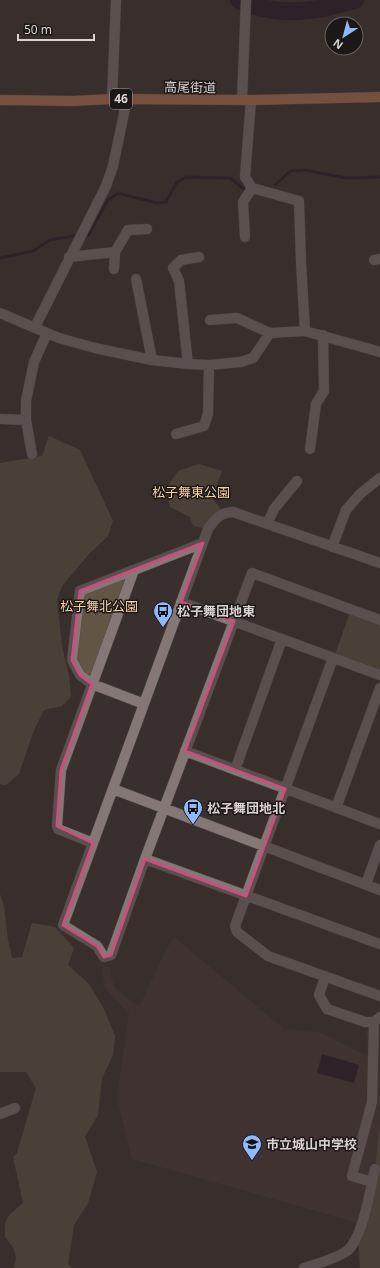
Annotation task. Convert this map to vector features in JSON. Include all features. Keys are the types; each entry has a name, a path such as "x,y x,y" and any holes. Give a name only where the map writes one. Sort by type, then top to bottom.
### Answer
{"main road":[{"name":"高尾街道","path":"0,100 247,100 380,97"}],"street":[{"path":"112,99 116,0"},
{"path":"246,0 247,100 245,177 252,188 299,201 301,262 306,331"},
{"path":"35,327 106,186 113,166 127,99"},
{"path":"245,237 243,202 252,188"},
{"path":"114,269 115,252 128,230 147,229"},
{"path":"69,257 115,252"},
{"path":"188,364 179,281 173,268 181,260 199,257"},
{"path":"136,279 152,360"},
{"path":"0,313 59,338 95,348 152,360 188,364 210,365 241,362 253,358 270,333"},
{"path":"210,320 236,318 270,333 306,331 380,352"},
{"path":"32,454 26,420 26,401 34,362 47,333"},
{"path":"310,449 316,404 324,391 323,335"},
{"path":"176,434 204,426 208,414 210,365"},
{"path":"0,419 26,420"},
{"path":"332,547 346,510 360,494 380,478"},
{"path":"267,524 274,509 297,481"},
{"path":"379,562 233,512 224,513 215,518 208,529 63,925 97,946 104,956 111,955 185,751 252,573 380,620"},
{"path":"144,704 92,684 80,675 72,660 80,591 203,543"},
{"path":"93,843 58,829 56,826 61,770 134,570"},
{"path":"181,602 380,675"},
{"path":"235,770 282,639"},
{"path":"333,658 235,926 237,932 268,956 380,996"},
{"path":"336,808 380,688"},
{"path":"185,751 380,824"},
{"path":"113,789 380,890"},
{"path":"366,884 380,846"},
{"path":"145,860 380,944"},
{"path":"325,977 319,994 327,1009 366,1022 377,1020 372,1102 352,1176 372,1182"},
{"path":"0,1114 15,1108"},
{"path":"304,1268 337,1257 353,1245 362,1224 375,1169"}],"highlighted area":[{"path":"203,543 181,602 234,621 185,751 285,789 246,896 145,859 111,955 104,957 97,946 63,925 93,843 57,826 61,770 92,684 80,675 72,660 80,591"}],"shaded area":[{"path":"174,937 284,1029 319,1032 371,1058 365,1031 380,1028 380,1125 375,1169 362,1224 132,1159 117,1098 129,1014 104,987 102,965 111,967 110,974 115,988 139,1007 166,950"},
{"path":"322,1054 359,1065 354,1083 317,1073"}],"green space":[{"path":"49,436 80,450 113,521 108,536 89,554 62,586 57,600 62,646 69,676 71,697 62,706 44,710 34,730 19,774 6,785 0,784 0,463 42,456"},
{"name":"松子舞東公園","path":"199,464 222,471 212,498 224,513 208,529 193,526 190,517 170,507 166,489 178,471"},
{"name":"松子舞北公園","path":"134,570 92,684 72,660 80,591"},
{"path":"351,609 380,620 380,675 334,658"},
{"path":"0,894 4,906 8,940 12,958 22,957 32,923 55,927 74,948 68,965 89,984 104,1009 115,1036 113,1055 102,1078 98,1115 85,1136 97,1172 88,1203 74,1225 68,1264 72,1268 14,1268 16,1258 14,1249 5,1237 5,1223 9,1215 23,1203 13,1157 17,1153 36,1088 26,1072 0,1072"},
{"path":"380,1125 380,1268 360,1268 358,1235 375,1169"}],"waterway":[{"path":"239,0 253,6 282,11 326,8 355,0"},
{"path":"275,185 290,171 305,170 346,178 380,177"},
{"path":"0,258 33,251 50,240 88,235 108,200 118,193 157,203 166,202 177,182 186,177 230,178 244,189"}],"place":[{"name":"松子舞団地東","path":"163,628"},
{"name":"松子舞団地北","path":"193,825"},
{"name":"市立城山中学校","path":"252,1161"}]}
